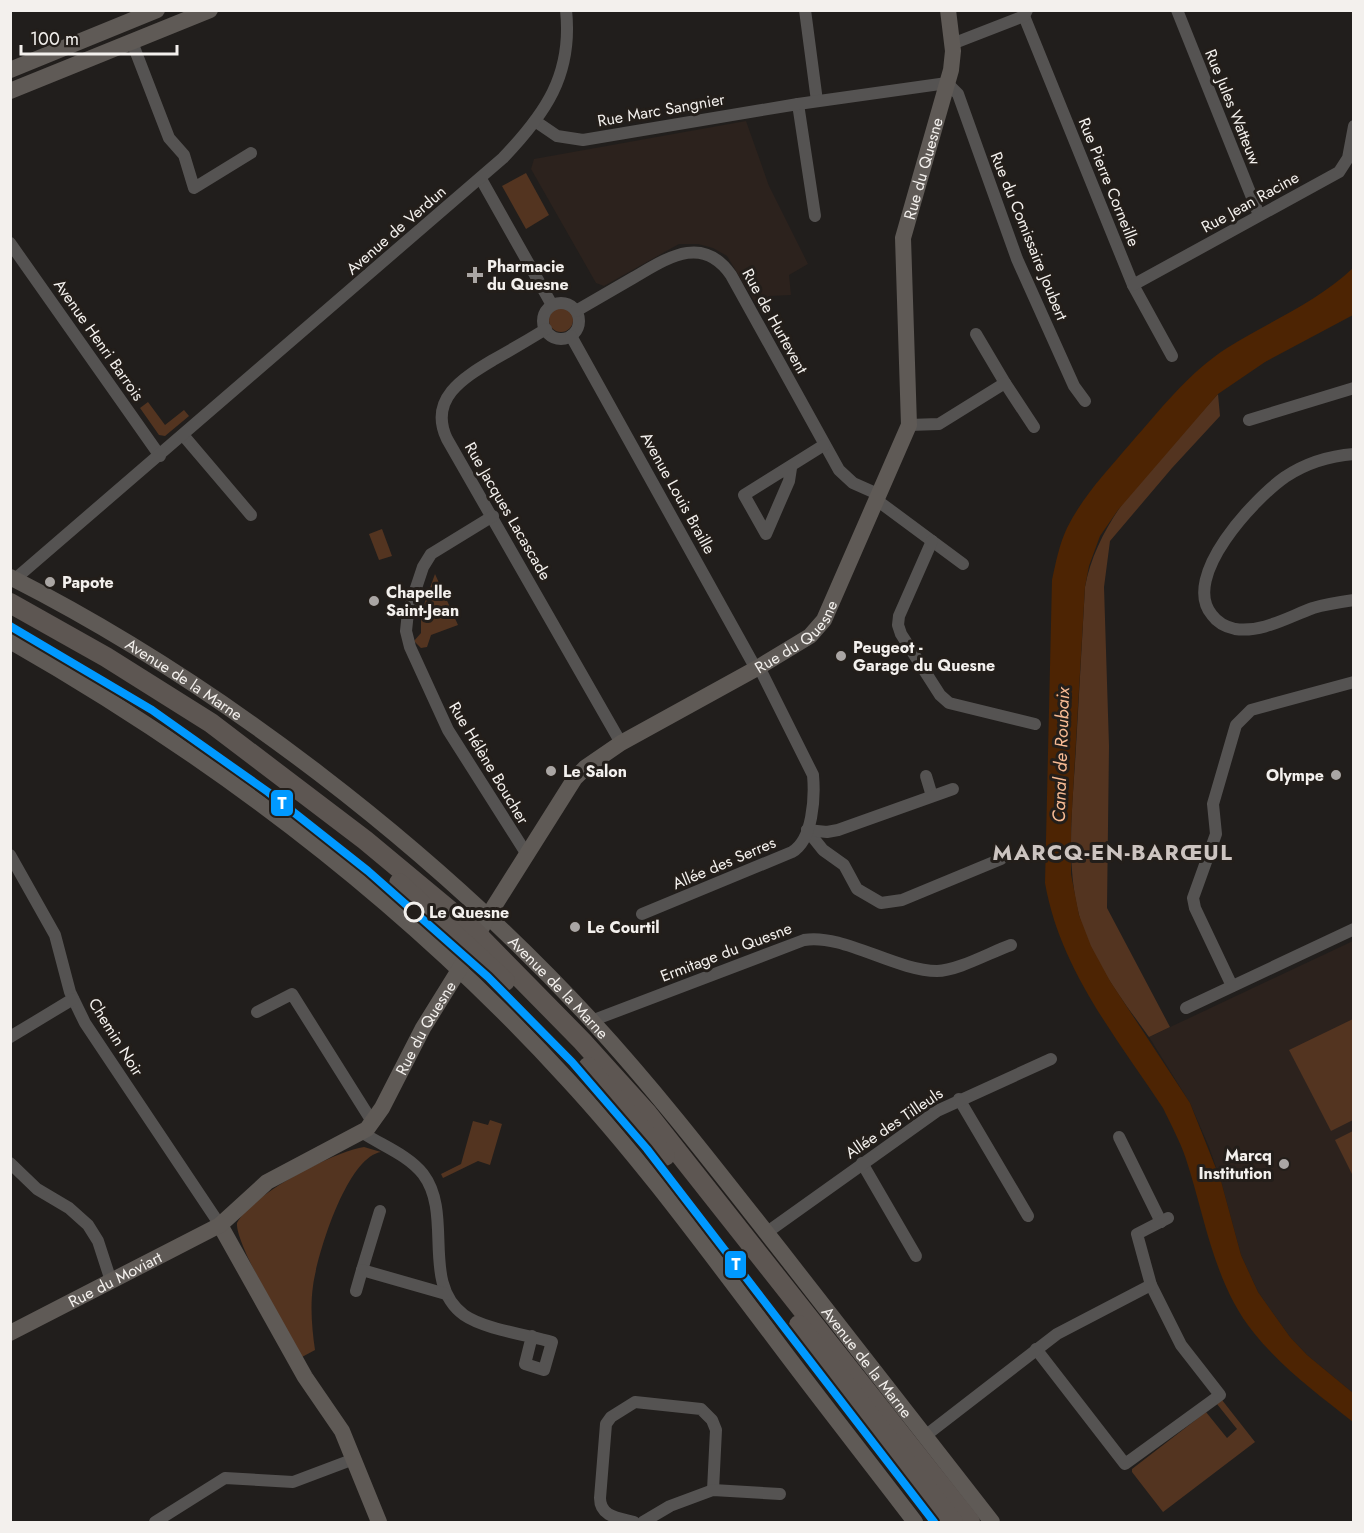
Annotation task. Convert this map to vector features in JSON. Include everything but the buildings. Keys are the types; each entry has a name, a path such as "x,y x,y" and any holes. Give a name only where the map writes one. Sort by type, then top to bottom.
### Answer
{"main road":[{"name":"Avenue de la Marne","path":"10,603 106,657 211,723 382,853 582,1041 647,1113 970,1522"},
{"name":"Avenue de la Marne","path":"10,614 130,683 249,763 474,941 629,1113 953,1522"}],"street":[{"path":"10,70 158,10"},
{"path":"10,91 210,10"},
{"name":"Avenue de Verdun","path":"13,578 160,456 481,179 511,150 536,121 553,96 566,55 569,34 566,10"},
{"path":"806,10 818,101"},
{"name":"Rue du Quesne","path":"368,1128 488,916 575,778 594,761 621,743 810,636 825,620 909,425 903,238 952,64 948,10"},
{"name":"Rue Jules Watteuw","path":"1177,10 1259,215"},
{"path":"952,44 1026,13"},
{"name":"Rue Pierre Corneille","path":"1026,13 1133,285 1172,356"},
{"path":"132,42 169,138 184,156 194,188 251,153"},
{"name":"Rue Marc Sangnier","path":"536,121 557,136 583,140 798,104 947,83"},
{"name":"Rue du Comissaire Joubert","path":"947,83 958,94 1026,282 1074,386 1085,400"},
{"path":"798,104 815,216"},
{"name":"Rue Jean Racine","path":"1133,285 1342,170 1348,158 1353,126"},
{"path":"481,179 552,305"},
{"name":"Avenue Henri Barrois","path":"10,243 160,456"},
{"name":"Rue de Hurtevent","path":"576,311 674,255 695,252 714,258 731,275 824,445 848,480 879,498 963,564"},
{"path":"564,303 576,311 579,323 571,336 557,338 546,329 544,316 552,305 564,303"},
{"name":"Rue Jacques Lacascade","path":"546,329 459,381 450,391 441,418 444,433 621,743"},
{"path":"976,334 1034,427"},
{"name":"Avenue Louis Braille","path":"571,336 757,667"},
{"path":"909,425 939,424 1005,382"},
{"path":"1249,420 1270,408 1353,388"},
{"path":"183,435 251,515"},
{"path":"791,468 789,481 766,534 744,495 791,468 824,445"},
{"path":"1353,454 1314,462 1286,477 1269,490 1228,535 1209,571 1204,592 1206,606 1215,619 1230,628 1242,629 1268,626 1324,605 1353,600"},
{"name":"Rue Hélène Boucher","path":"493,516 431,554 423,567 408,612 405,632 448,730 526,853"},
{"path":"932,541 899,616 898,625 901,634 940,695 949,703 1035,724"},
{"name":"Avenue de la Marne","path":"13,578 125,642 263,734 382,824 488,916 591,1021 690,1134 992,1522"},
{"path":"10,641 136,716 245,790 346,868 459,970 557,1068 644,1169 915,1522"},
{"path":"757,667 813,775 807,830 823,850 842,863 857,889 869,899 881,903 902,900 1001,859"},
{"path":"1232,986 1195,908 1193,897 1216,834 1213,804 1236,725 1251,710 1353,682"},
{"path":"926,776 932,796"},
{"path":"807,830 827,832 838,830 953,789"},
{"name":"Allée des Serres","path":"642,915 792,852 801,846 807,830"},
{"name":"Chemin Noir","path":"10,855 56,935 73,999 97,1042 220,1225"},
{"path":"1186,1008 1353,929"},
{"name":"Ermitage du Quesne","path":"591,1021 810,939 826,940 906,965 938,971 1011,945"},
{"path":"257,1012 292,993 368,1128 407,1159 429,1184 439,1211 440,1258 446,1294 459,1311 472,1319 532,1336"},
{"path":"10,1036 73,999"},
{"name":"Allée des Tilleuls","path":"766,1233 862,1163 959,1099 1051,1059"},
{"path":"959,1099 1028,1216"},
{"path":"368,1128 267,1182 220,1225 305,1377 338,1424 379,1522"},
{"path":"1036,1349 1125,1464 1220,1395 1180,1345 1151,1285 1137,1234 1164,1220 1119,1137"},
{"path":"10,1163 37,1189 69,1208 88,1225 98,1241 111,1281"},
{"path":"862,1163 916,1256"},
{"path":"356,1291 380,1211"},
{"name":"Rue du Moviart","path":"12,1328 111,1281 220,1225"},
{"path":"362,1270 446,1294"},
{"path":"925,1436 1036,1349 1066,1329 1151,1285"},
{"path":"634,1522 606,1513 601,1507 600,1498 606,1424 611,1417 631,1403 693,1407 708,1416 716,1435 712,1491"},
{"path":"154,1522 225,1478 293,1482 354,1459"},
{"path":"643,1522 670,1506 712,1491 780,1494"}],"shaded area":[{"path":"746,121 769,186 808,264 789,275 791,295 769,296 756,304 727,256 713,248 698,244 679,244 604,286 596,283 531,169 534,159"},
{"path":"526,173 549,215 526,229 502,186"},
{"path":"561,308 569,312 573,320 569,328 561,332 553,328 549,320 553,312"},
{"path":"1218,394 1220,416 1110,541 1104,587 1109,746 1107,908 1170,1027 1149,1037 1118,994 1091,948 1079,915 1072,873 1071,831 1085,587 1093,559 1120,507 1138,483"},
{"path":"148,402 165,425 184,410 189,416 165,436 159,435 140,408"},
{"path":"382,529 392,556 379,560 369,534"},
{"path":"435,574 458,625 431,635 427,647 421,648 414,641 421,633 421,613"},
{"name":"Marcq Institution","path":"1353,941 1353,1393 1307,1355 1290,1337 1258,1292 1241,1255 1221,1181 1209,1147 1190,1103 1149,1037"},
{"path":"1353,1019 1353,1120 1331,1131 1289,1050"},
{"path":"490,1120 502,1124 490,1165 478,1161 443,1178 441,1174 461,1164 473,1121 488,1125"},
{"path":"1353,1131 1353,1176 1335,1140"},
{"path":"364,1147 381,1152 368,1158 357,1171 346,1188 327,1231 313,1286 312,1318 315,1350 302,1357 253,1268 244,1249 237,1223 245,1212 259,1200 294,1176 333,1157"},
{"path":"1222,1400 1255,1442 1163,1512 1132,1469 1206,1412 1227,1438 1237,1429 1217,1404"}],"water":[{"name":"Canal de Roubaix","path":"1353,268 1353,315 1265,362 1218,394 1118,510 1100,536 1089,566 1085,587 1071,827 1071,874 1079,915 1091,946 1110,981 1190,1103 1221,1181 1241,1255 1258,1292 1290,1337 1307,1355 1353,1393 1353,1422 1276,1358 1240,1314 1220,1272 1178,1139 1163,1108 1109,1028 1077,973 1052,914 1045,883 1052,580 1067,528 1080,505 1104,474 1187,380 1227,348 1324,291"}],"transit line":[{"name":"T","path":"10,626 152,710 268,792 368,871 488,977 572,1062 647,1149 934,1522"}],"place":[{"name":"Pharmacie du Quesne","path":"475,275"},
{"name":"Papote","path":"50,582"},
{"name":"Chapelle Saint-Jean","path":"374,601"},
{"name":"Peugeot - Garage du Quesne","path":"841,656"},
{"name":"Le Salon","path":"551,771"},
{"name":"Olympe","path":"1336,775"},
{"name":"Le Quesne","path":"414,912"},
{"name":"Le Courtil","path":"575,927"},
{"name":"Marcq Institution","path":"1284,1164"}],"district":[{"name":"MARCQ-EN-BARŒUL","path":"1113,852"}]}
